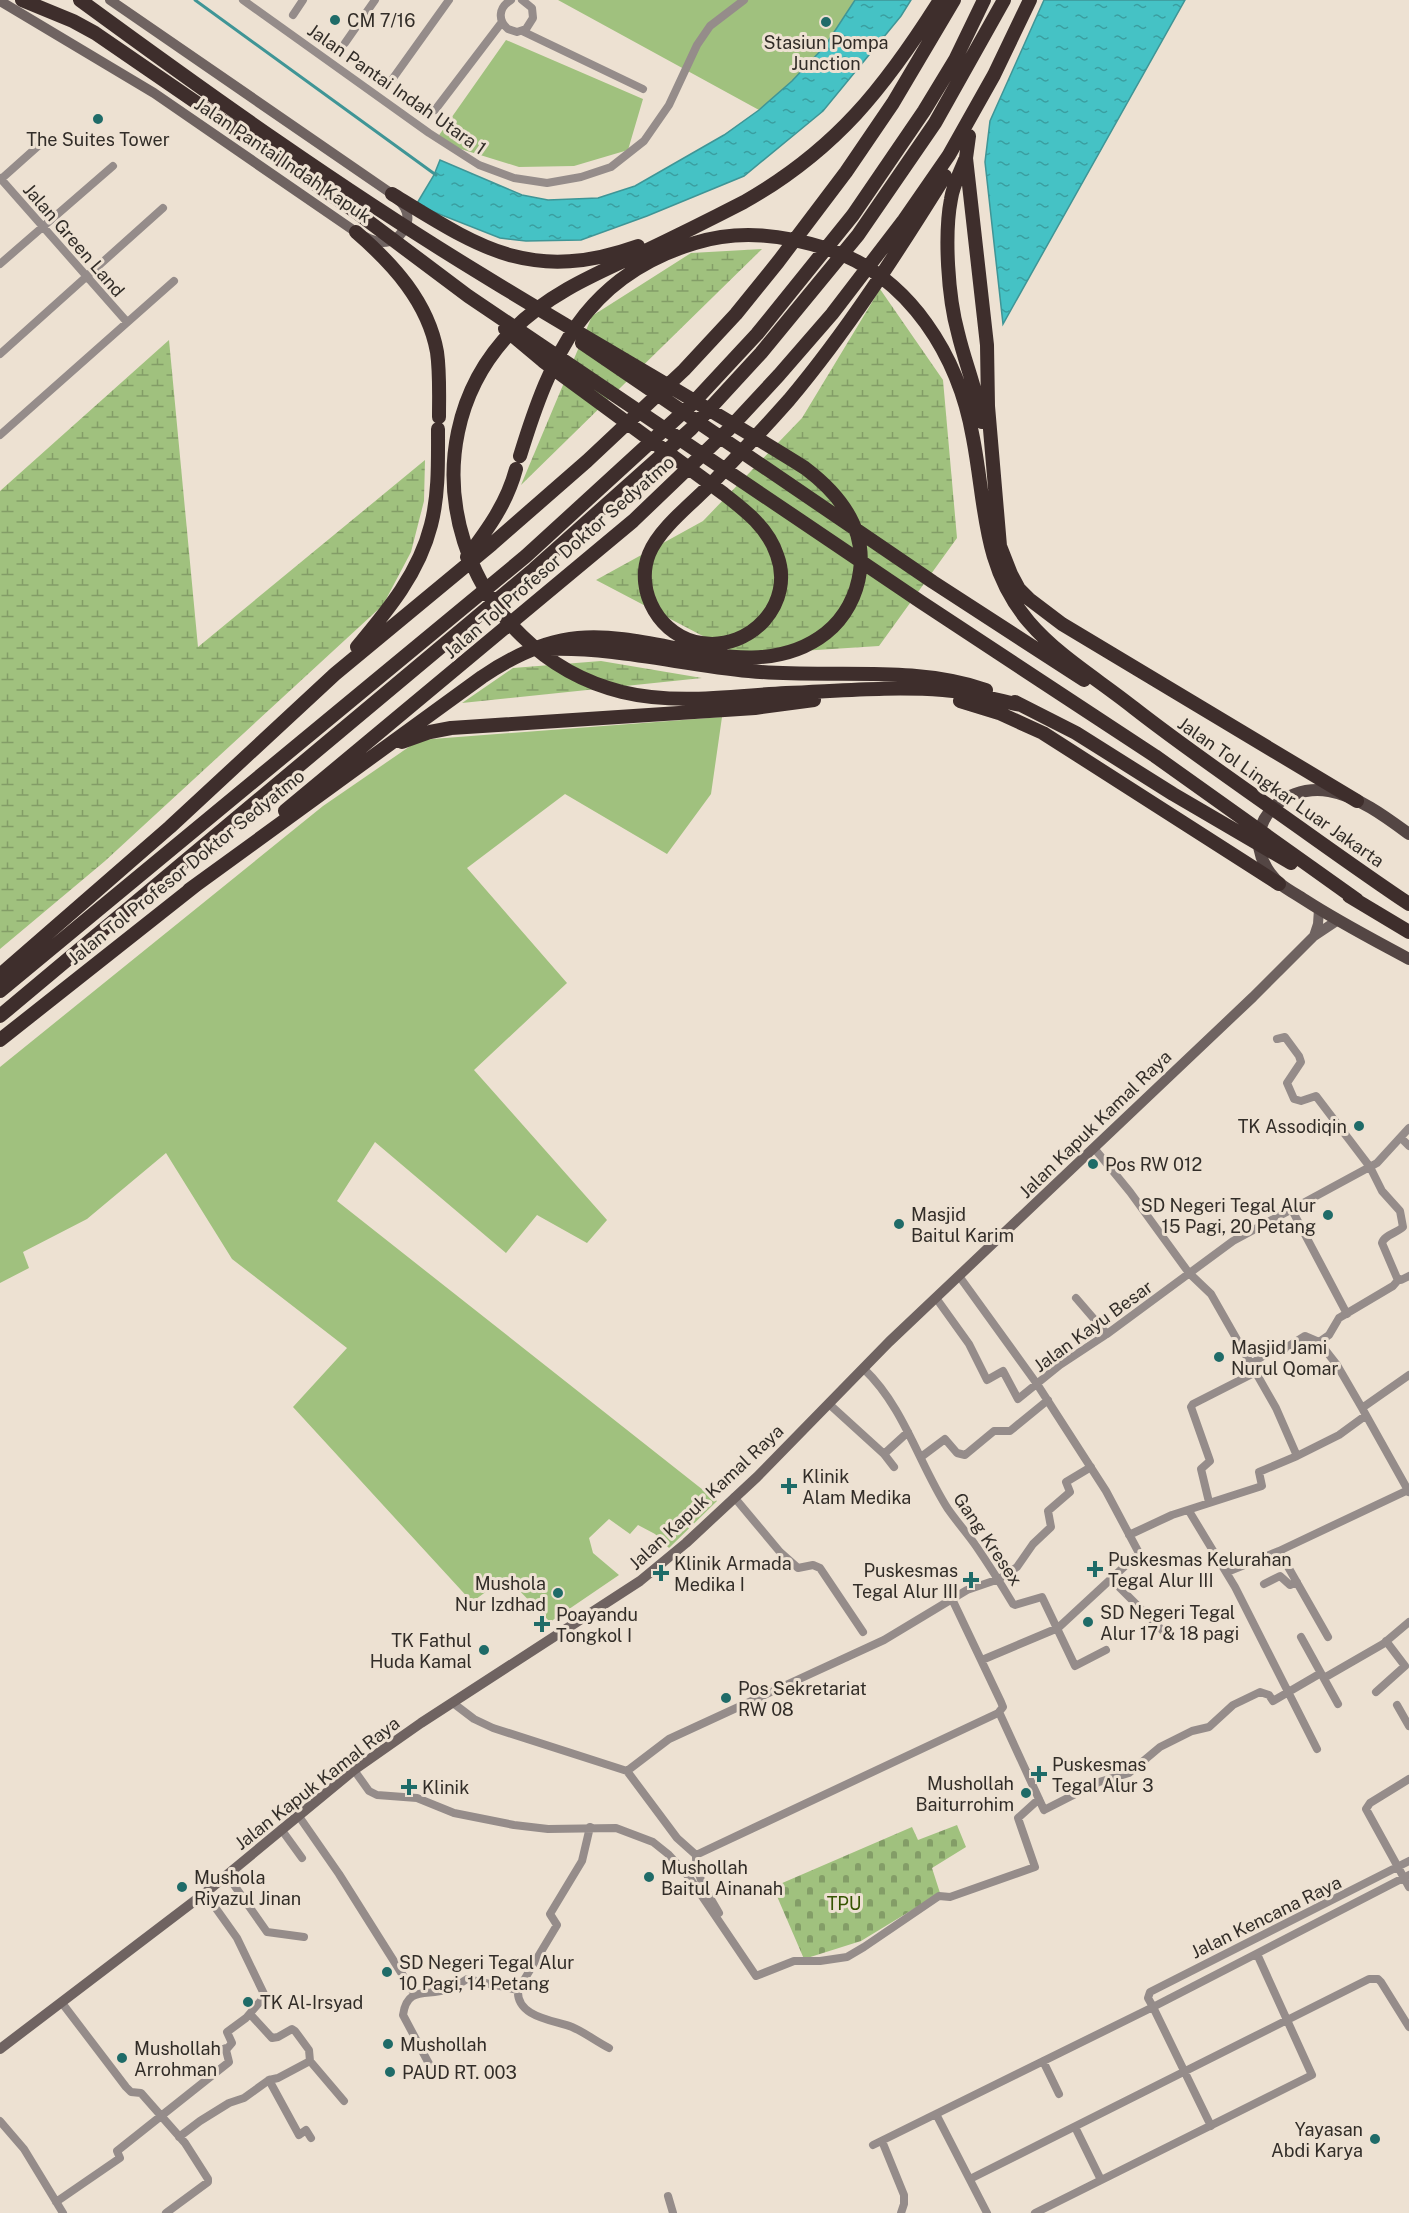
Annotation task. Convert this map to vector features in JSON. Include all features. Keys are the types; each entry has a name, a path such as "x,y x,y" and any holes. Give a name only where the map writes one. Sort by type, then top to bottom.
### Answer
{"highway":[{"path":"22,0 64,17 95,33 360,206 482,275 805,468 831,490 846,509 859,539 861,566 853,597 836,624 811,644 783,654 753,657 586,637 554,642 531,651 482,677 189,890"},
{"path":"80,0 360,206 468,296 534,355 750,515 768,535 778,557 781,580 777,602 763,622 739,639 715,644 690,641 661,620 650,603 645,581 649,554 663,532 767,424 826,352 915,224 969,136 994,75"},
{"path":"940,0 893,70 847,125 792,172 725,212 591,276 532,312 511,332 489,361 469,398 460,426 454,461 454,491 457,516 467,553 486,592 514,628 547,658 588,681 634,694 666,698 864,690 944,690 1021,705"},
{"name":"Jalan Tol Profesor Doktor Sedyatmo","path":"0,975 170,827 335,674 587,461 684,370 736,314 846,172 893,103 954,0"},
{"name":"Jalan Tol Profesor Doktor Sedyatmo","path":"0,992 526,555 691,405 757,334 853,215 924,111 955,60 984,0"},
{"name":"Jalan Tol Profesor Doktor Sedyatmo","path":"0,1016 525,576 691,429 761,353 858,236 934,123 1004,0"},
{"name":"Jalan Tol Profesor Doktor Sedyatmo","path":"5,1036 189,890 502,632 633,521 729,430 832,314 904,220 949,155 994,75 1030,0"},
{"path":"969,136 966,158 951,198 948,228 949,264 957,332 974,382 981,416 989,478 992,556"},
{"path":"966,158 987,345 988,406 997,530 1005,561 1019,588 1029,599 1062,624 1357,801"},
{"path":"392,194 478,245 503,254 549,261 580,261 611,255 725,212"},
{"path":"335,674 396,598 422,550 431,525 437,488 438,359 428,321 400,275 356,232"},
{"path":"455,573 498,513 511,488 548,377 574,328 583,315 609,289 624,277 656,259 687,246 728,236 765,235 800,240 837,252 855,261 891,285 914,307 943,350 959,386 969,419 992,556 1005,590 1040,634 1162,730"},
{"path":"482,275 933,582 1162,730"},
{"path":"468,296 921,602 1155,756 1356,900"},
{"path":"531,651 579,649 759,672 860,674 946,680 982,689 1035,711 1076,733 1173,794 1409,932"},
{"path":"384,750 421,735 451,728 755,708 864,690"},
{"path":"924,690 999,713 1043,732 1280,884"},
{"name":"Jalan Tol Lingkar Luar Jakarta","path":"1162,730 1409,904"}],"main road":[{"name":"Jalan Pantai Indah Kapuk","path":"0,1 154,93 356,232 382,242 392,241 399,236 405,228 407,213 403,205 392,194 110,0"},
{"path":"1407,829 1357,801 1334,792 1313,790 1295,793 1276,804 1263,823 1259,846 1266,867 1280,884 1319,909 1409,959"},
{"path":"1314,936 1319,909"},
{"name":"Jalan Kapuk Kamal Raya","path":"0,2049 205,1893 354,1770 640,1581 686,1543 757,1477 936,1298 1253,997 1314,936 1338,920"}],"street":[{"name":"Jalan Pantai Indah Utara 1","path":"243,0 429,133 479,165 514,178 547,183 580,177 611,167 644,141 669,105 697,45 710,26 744,0"},
{"path":"293,15 303,0"},
{"path":"345,43 375,0"},
{"path":"390,81 449,0"},
{"path":"522,0 532,8 533,18 529,26 522,31"},
{"path":"504,2 500,13 502,22 508,30 522,31 643,89"},
{"path":"435,110 502,22"},
{"path":"0,179 46,139"},
{"path":"0,264 113,166"},
{"name":"Jalan Green Land","path":"0,179 127,322"},
{"path":"0,354 163,207"},
{"path":"0,435 174,281"},
{"path":"1277,1040 1285,1037 1301,1062 1287,1083 1294,1099 1301,1101 1316,1096 1370,1167 1382,1191 1400,1211 1404,1225 1385,1238 1382,1243 1399,1279"},
{"name":"Jalan Kayu Besar","path":"1130,1535 1106,1491 1037,1384 1233,1241 1377,1163 1409,1128"},
{"path":"1401,1138 1409,1146"},
{"path":"1094,1148 1130,1192 1189,1273 1211,1294 1276,1408 1297,1456"},
{"path":"1292,1210 1347,1314"},
{"path":"936,1298 969,1344 987,1380 1003,1371 1018,1399 1037,1384 959,1276"},
{"path":"1319,1342 1329,1335 1337,1319 1394,1286 1399,1279 1409,1276"},
{"path":"1076,1298 1107,1334"},
{"path":"1209,1502 1201,1469 1210,1461 1191,1407 1192,1404 1253,1368 1274,1349 1281,1351 1305,1336 1319,1342 1337,1365 1408,1491 1279,1551 1227,1572"},
{"name":"Gang Kresex","path":"864,1369 872,1376 908,1432 924,1467 949,1510 999,1579 1014,1605 1042,1597 1075,1666 1106,1650"},
{"path":"982,1660 1058,1628 1139,1553 1130,1535 1172,1515 1189,1511 1209,1502 1250,1492 1262,1486 1259,1472 1297,1456 1339,1434 1409,1375"},
{"path":"921,1457 945,1439 957,1453 965,1455 994,1431 1010,1431 1048,1400"},
{"path":"829,1404 884,1454 894,1467"},
{"path":"884,1454 908,1432"},
{"path":"627,1771 669,1739 884,1640 967,1590 999,1579 1017,1567 1033,1544 1051,1527 1048,1511 1070,1492 1066,1482 1091,1467"},
{"path":"734,1497 780,1552 798,1568 813,1565 820,1568 863,1632"},
{"path":"1189,1511 1227,1572 1317,1749"},
{"path":"1279,1551 1328,1637"},
{"path":"1264,1584 1280,1576 1290,1585 1297,1582"},
{"path":"1111,1579 1164,1632"},
{"path":"952,1599 1001,1702 1003,1707 999,1712 1044,1810 1100,1782 1129,1773 1161,1747 1192,1731 1209,1727 1233,1704 1260,1692 1269,1695 1273,1701 1322,1676 1386,1641 1409,1622"},
{"path":"1301,1637 1338,1704"},
{"path":"1376,1692 1405,1666 1386,1641"},
{"path":"453,1703 474,1719 493,1728 627,1771 677,1838 696,1855"},
{"path":"1397,1705 1409,1726"},
{"path":"696,1855 996,1714"},
{"path":"354,1770 369,1791 377,1795 417,1798 454,1813 514,1825 548,1828 616,1828 653,1842 668,1854 689,1877 756,1976 794,1961 820,1961 847,1957 939,1896 950,1897 1035,1867 1018,1818 1039,1799"},
{"path":"1409,1779 1367,1805 1366,1812 1398,1868 1406,1877 1409,1887"},
{"path":"298,1815 339,1874 414,1993"},
{"path":"590,1827 582,1861 550,1914 556,1925 518,1990 518,1994 524,2008 536,2016 573,2028 609,2049"},
{"path":"281,1829 302,1858"},
{"path":"696,1855 695,1864 698,1875 732,1931"},
{"name":"Jalan Kencana Raya","path":"1153,2007 1148,1995 1152,1991 1409,1861"},
{"path":"227,1875 267,1932 304,1937"},
{"name":"Jalan Kencana Raya","path":"873,2145 1153,2007 1406,1877"},
{"path":"205,1893 237,1938 265,1996 250,2014 228,2031 232,2043 215,2052"},
{"path":"1035,2213 1312,2075 1257,1954"},
{"path":"970,2179 1369,1979 1374,1978 1381,1982 1409,2027"},
{"path":"435,2075 403,2015 408,1999 414,1993 449,1989 467,1979 518,1990"},
{"path":"62,2003 126,2087 131,2092 141,2093 179,2137 209,2181 166,2213"},
{"path":"1153,2007 1211,2126"},
{"path":"250,2014 272,2038 292,2030 295,2031 309,2050 310,2061 344,2101"},
{"path":"56,2202 120,2158 117,2151 229,2062 226,2048"},
{"path":"179,2137 229,2103 244,2098 268,2080 278,2078 310,2061"},
{"path":"1042,2061 1059,2094"},
{"path":"268,2080 299,2135 306,2130 311,2138"},
{"path":"936,2114 987,2213"},
{"path":"0,2121 24,2149 63,2213"},
{"path":"1075,2127 1101,2180"},
{"path":"882,2141 904,2195 904,2204 900,2213"},
{"path":"668,2196 674,2213"}],"green space":[{"path":"558,0 855,0 825,46 792,81 759,110"},
{"path":"506,40 643,99 628,150 574,166 519,167 435,141"},
{"path":"762,249 521,485 592,316 691,253"},
{"path":"880,289 943,380 957,538 879,646 739,655 596,580 703,521 802,418"},
{"path":"169,340 198,647 425,460 424,501 411,552 383,605 105,861 0,949 0,491"},
{"path":"601,661 702,678 462,703 513,668"},
{"path":"722,717 711,794 667,854 565,794 467,868 567,983 474,1070 607,1220 587,1243 537,1215 506,1253 375,1142 337,1201 717,1501 669,1548 655,1534 638,1525 630,1534 609,1519 589,1538 593,1553 619,1575 550,1622 506,1577 472,1602 293,1407 347,1348 232,1259 166,1153 87,1219 23,1252 29,1268 0,1283 0,1067 323,806 419,740"},
{"name":"TPU","path":"957,1825 966,1847 932,1868 940,1893 861,1941 804,1959 773,1887 912,1827 918,1840"}],"water":[{"path":"855,0 911,0 901,16 823,111 744,176 581,240 526,241 500,238 416,205 440,160 522,195 548,200 598,198 635,186 724,135 759,110 792,81 825,46"},
{"path":"1044,0 1185,0 1003,324 985,162 990,121"}],"waterway":[{"path":"195,0 436,175"}],"place":[{"name":"CM 7/16","path":"335,20"},
{"name":"Stasiun Pompa Junction","path":"826,22"},
{"name":"The Suites Tower","path":"98,119"},
{"name":"TK Assodiqin","path":"1359,1126"},
{"name":"Pos RW 012","path":"1093,1164"},
{"name":"SD Negeri Tegal Alur 15 Pagi, 20 Petang","path":"1328,1215"},
{"name":"Masjid Baitul Karim","path":"899,1224"},
{"name":"Masjid Jami Nurul Qomar","path":"1219,1357"},
{"name":"Klinik Alam Medika","path":"789,1486"},
{"name":"Puskesmas Kelurahan Tegal Alur III","path":"1095,1569"},
{"name":"Klinik Armada Medika I","path":"661,1573"},
{"name":"Puskesmas Tegal Alur III","path":"971,1580"},
{"name":"Mushola Nur Izdhad","path":"558,1593"},
{"name":"SD Negeri Tegal Alur 17 & 18 pagi","path":"1088,1622"},
{"name":"Poayandu Tongkol I","path":"542,1624"},
{"name":"TK Fathul Huda Kamal","path":"484,1650"},
{"name":"Pos Sekretariat RW 08","path":"726,1698"},
{"name":"Puskesmas Tegal Alur 3","path":"1039,1774"},
{"name":"Klinik","path":"409,1787"},
{"name":"Mushollah Baiturrohim","path":"1026,1793"},
{"name":"Mushollah Baitul Ainanah","path":"649,1877"},
{"name":"Mushola Riyazul Jinan","path":"182,1887"},
{"name":"SD Negeri Tegal Alur 10 Pagi, 14 Petang","path":"387,1972"},
{"name":"TK Al-Irsyad","path":"248,2002"},
{"name":"Mushollah","path":"388,2044"},
{"name":"Mushollah Arrohman","path":"122,2058"},
{"name":"PAUD RT. 003","path":"390,2072"},
{"name":"Yayasan Abdi Karya","path":"1375,2139"}]}
